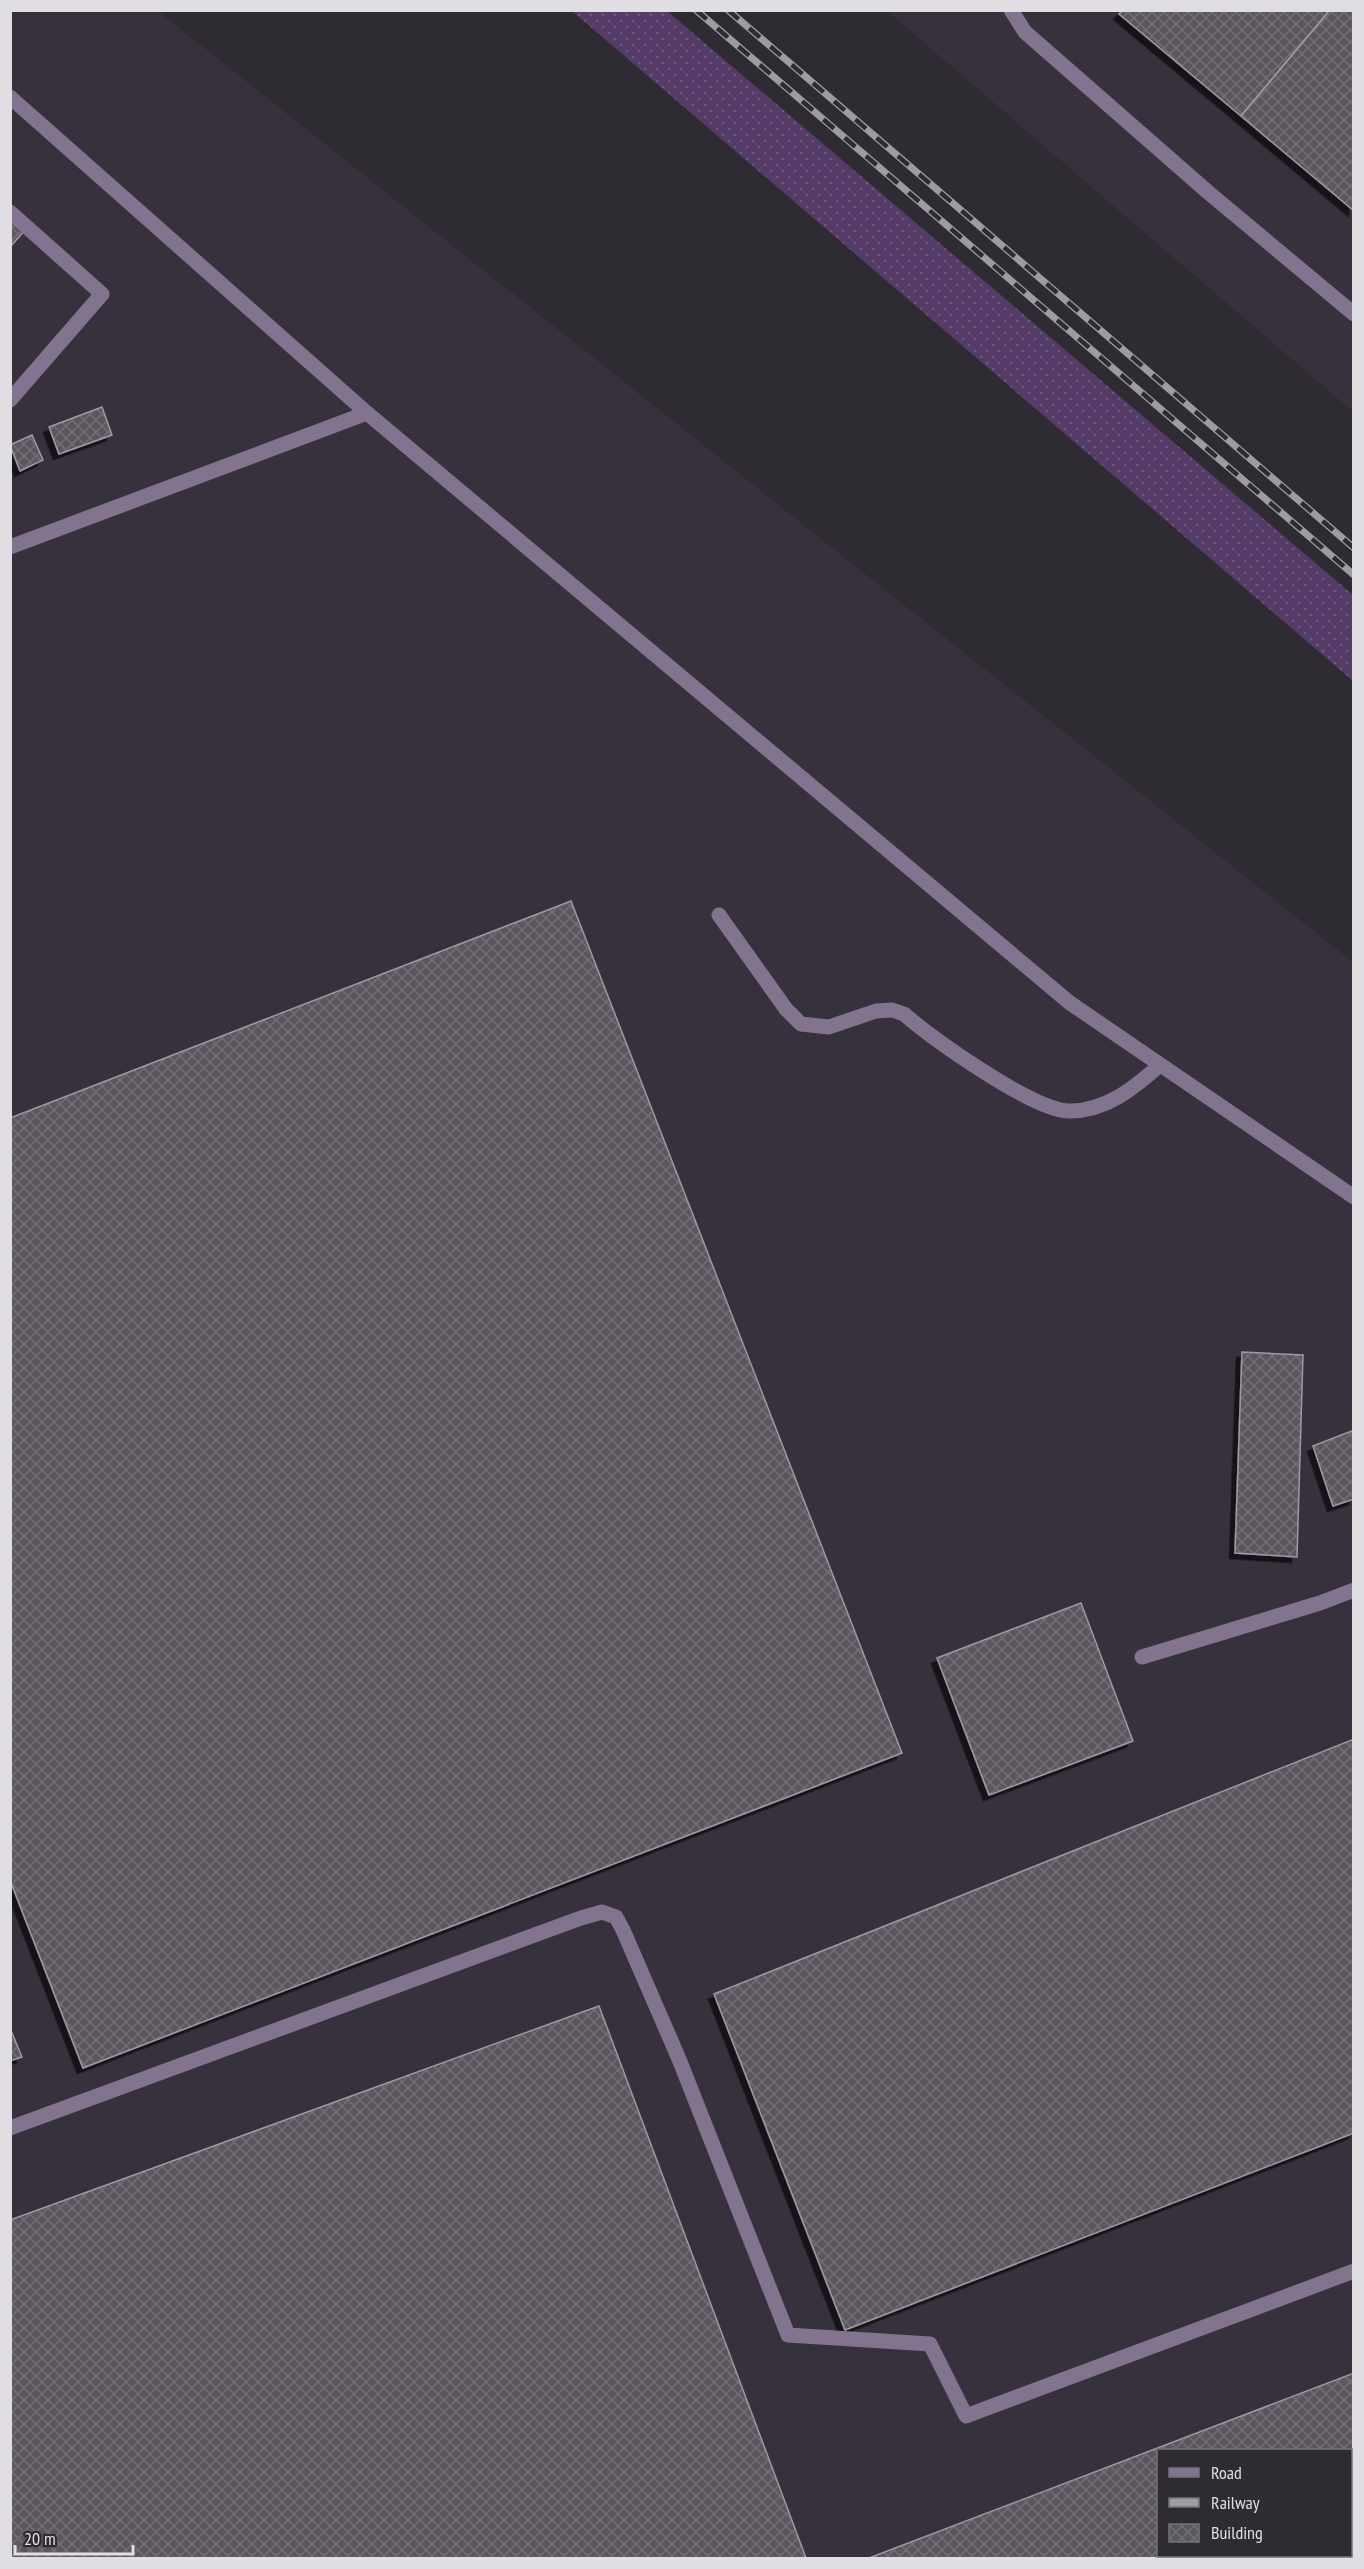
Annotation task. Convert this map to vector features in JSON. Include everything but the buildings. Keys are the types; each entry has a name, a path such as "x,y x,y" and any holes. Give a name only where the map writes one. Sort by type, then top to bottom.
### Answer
{"street":[{"path":"1011,10 1025,32 1209,194 1353,314"},
{"path":"10,97 367,413 1070,1003 1353,1197"},
{"path":"10,212 102,294 10,400"},
{"path":"10,547 367,413"},
{"path":"719,915 786,1009 801,1024 829,1027 876,1011 892,1010 904,1014 981,1071 1036,1101 1067,1111 1101,1106 1132,1089 1160,1065"},
{"path":"1142,1657 1320,1603 1353,1590"},
{"path":"10,2128 558,1926 602,1912 616,1917 623,1930 679,2058 788,2335 930,2344 966,2416 1353,2271"}],"shaded area":[{"path":"11,11 158,11 1353,962 1353,2558 11,2558"},
{"path":"572,11 667,11 1353,595 1353,681"},
{"path":"887,11 1353,11 1353,412"}],"railway":[{"path":"696,10 1354,575"},
{"path":"728,10 1354,548"}]}
